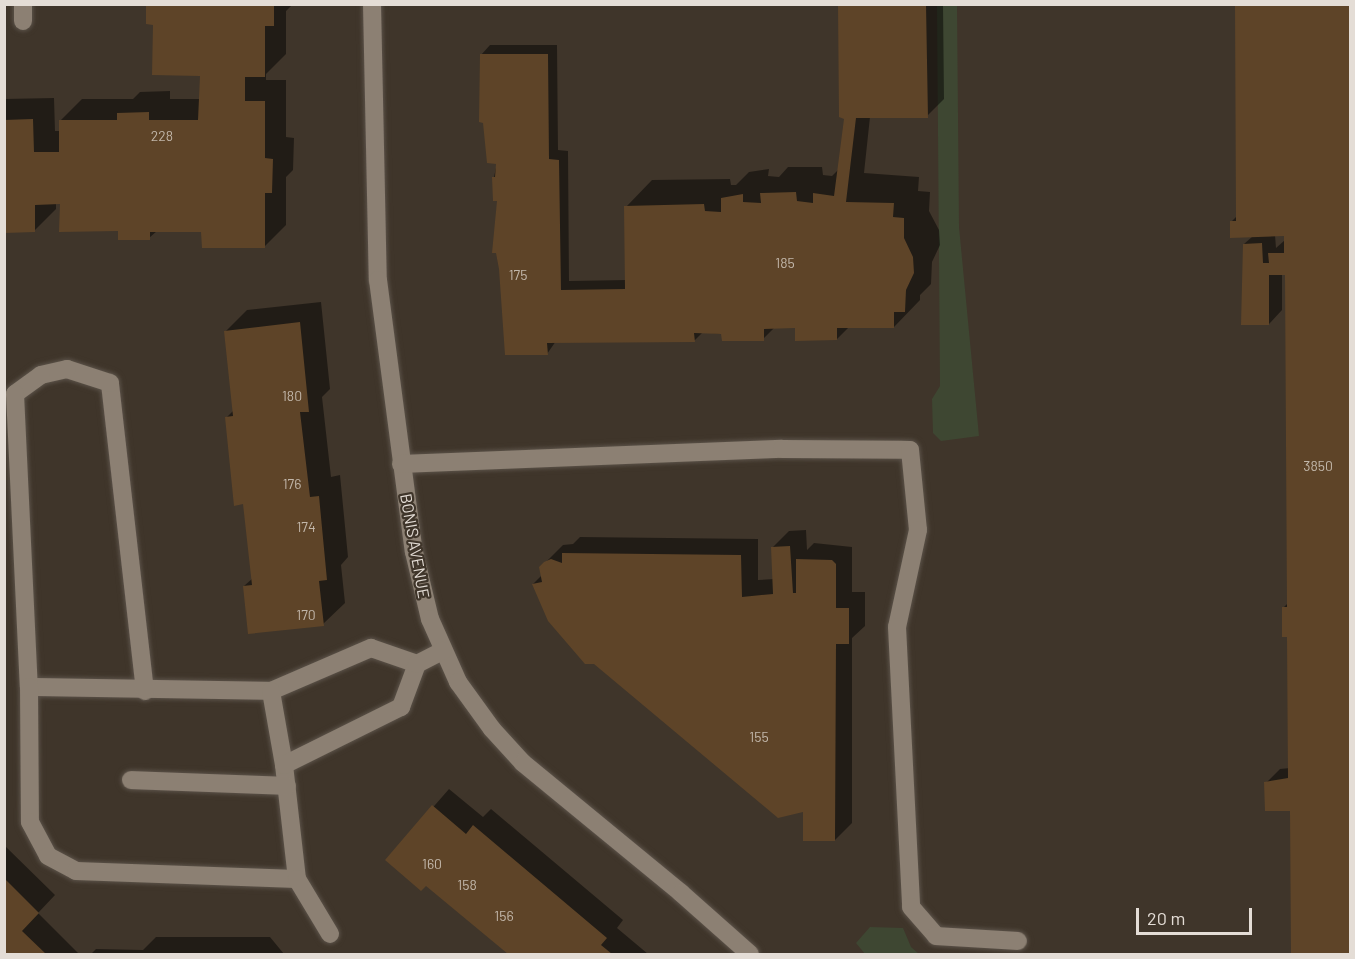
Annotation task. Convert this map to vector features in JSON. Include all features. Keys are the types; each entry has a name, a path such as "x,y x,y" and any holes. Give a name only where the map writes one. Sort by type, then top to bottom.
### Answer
{"street":[{"name":"BONIS AVENUE","path":"372,4 378,280 401,464 420,586 443,651 458,682 492,729 523,763 681,893 750,954"},
{"path":"145,691 110,383 67,369 41,375 15,394 29,687 30,822 48,856 76,871 297,879"},
{"path":"401,464 770,449 910,450 918,530 897,627 911,907 936,936 1018,941"},
{"path":"29,687 145,691 271,691 371,648 417,664"},
{"path":"284,765 401,707 417,664 443,651"},
{"path":"271,691 287,786 297,879 330,934"},
{"path":"131,780 287,786"}],"green space":[{"path":"937,5 957,5 959,227 979,436 941,441 933,433 932,399 940,386"},
{"path":"870,927 903,928 911,947 919,954 865,954 856,943"}],"building":[{"path":"146,4 274,4 274,26 265,26 265,77 245,77 245,101 265,101 265,158 273,159 272,193 265,193 265,248 202,248 201,232 150,232 150,240 118,240 118,231 59,232 60,204 35,205 35,232 4,233 4,120 33,119 34,152 59,152 59,120 117,120 117,113 149,112 149,120 198,120 200,76 152,75 153,25 146,24"},
{"path":"838,4 926,4 928,118 856,118 846,202 894,203 893,217 904,218 904,238 913,257 914,273 906,290 905,312 894,312 894,328 837,328 837,340 795,341 795,328 764,329 764,341 722,341 721,334 694,333 695,342 547,343 548,355 505,355 499,269 496,253 492,253 497,201 493,201 492,177 495,177 496,164 487,163 483,123 479,122 480,54 548,54 549,159 559,160 561,290 625,289 624,206 704,204 705,211 721,212 721,198 743,194 743,202 761,203 760,193 796,192 797,201 813,203 813,193 834,196 844,119 839,117"},
{"path":"1235,4 1350,4 1350,954 1291,954 1290,811 1265,811 1264,782 1288,778 1287,637 1282,637 1282,607 1287,607 1285,275 1269,275 1269,325 1241,325 1243,244 1262,243 1263,263 1269,263 1268,253 1284,253 1284,236 1230,238 1230,221 1236,221"},
{"path":"300,322 309,412 300,412 310,497 319,496 327,580 319,581 324,626 248,634 243,586 252,585 243,504 234,506 225,417 233,416 224,331"},
{"path":"790,546 793,593 796,593 796,559 832,560 836,564 836,608 849,608 849,644 836,644 835,841 803,841 803,812 778,818 594,664 585,664 548,621 532,584 542,582 539,567 544,562 551,559 562,563 562,553 741,555 742,597 773,594 771,547"},
{"path":"432,805 466,834 473,825 607,938 601,945 612,954 508,954 426,886 421,891 385,860"},
{"path":"4,878 39,913 22,931 46,954 4,954"}]}
